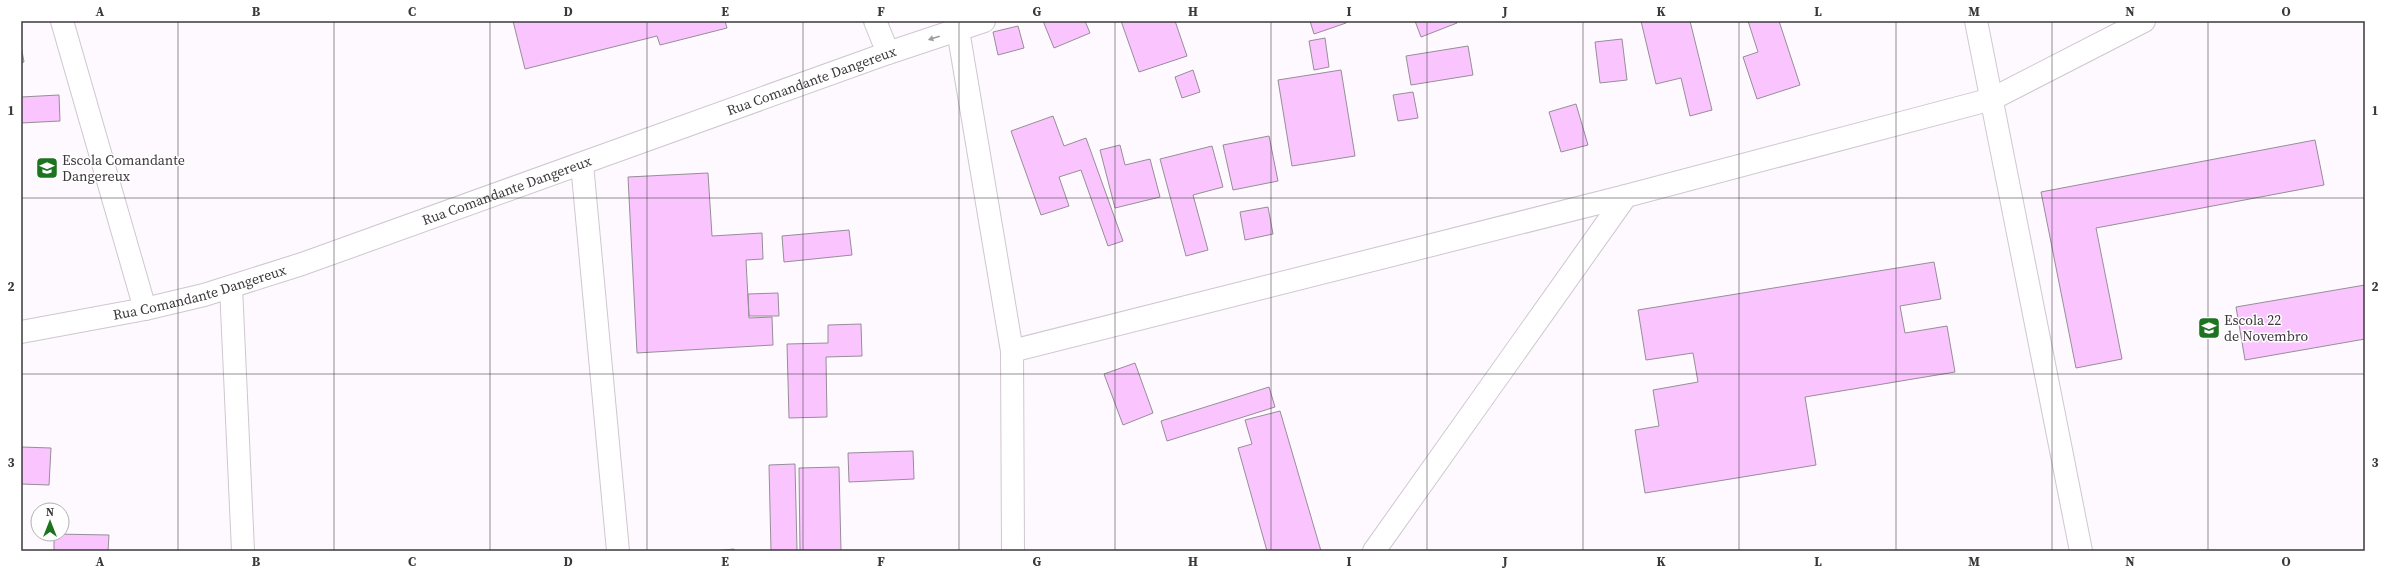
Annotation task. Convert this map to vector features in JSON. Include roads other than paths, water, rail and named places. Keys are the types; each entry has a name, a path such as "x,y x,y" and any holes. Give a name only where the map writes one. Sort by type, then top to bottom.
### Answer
{"street":[{"path":"62,21 145,309"},
{"path":"875,21 888,53"},
{"name":"Rua Comandante Dangereux","path":"21,332 145,309 231,287 302,264 888,53 984,21"},
{"path":"1976,21 2081,551"},
{"path":"1012,351 1626,196 1992,99 2144,21"},
{"path":"958,30 1012,351 1013,551"},
{"path":"582,164 618,551"},
{"path":"1374,551 1626,196"},
{"path":"231,287 243,551"}],"place":[{"name":"Escola Comandante Dangereux","path":"47,168"},
{"name":"Escola 22 de Novembro","path":"2209,328"}]}
